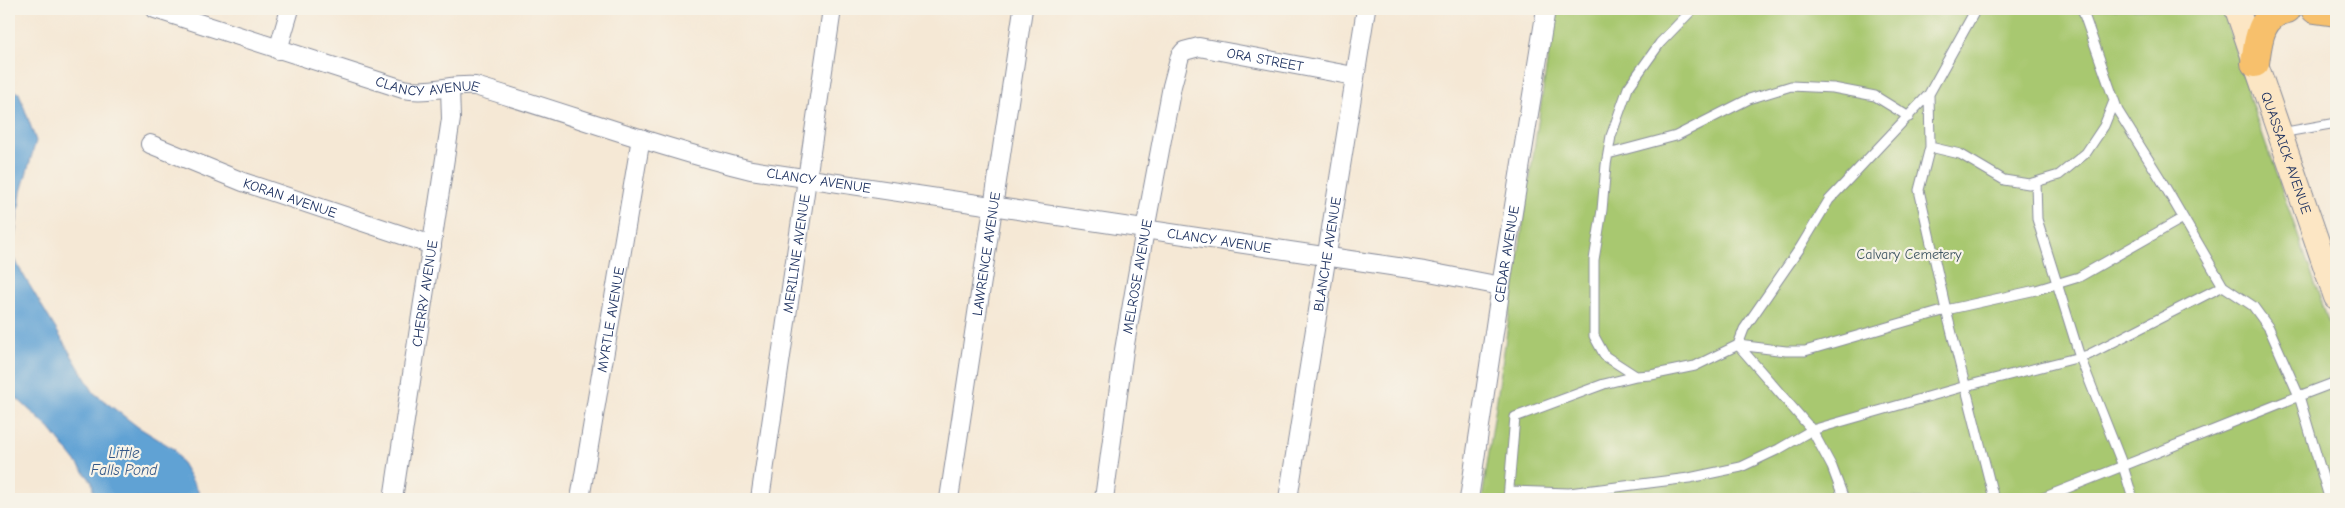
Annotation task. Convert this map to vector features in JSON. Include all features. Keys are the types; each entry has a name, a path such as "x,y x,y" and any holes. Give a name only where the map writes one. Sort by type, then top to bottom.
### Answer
{"highway":[{"path":"2255,63 2262,27 2271,17 2287,9"},
{"path":"2315,9 2336,12"}],"main road":[{"name":"QUASSAICK AVENUE","path":"2237,9 2336,297"}],"street":[{"name":"CLANCY AVENUE","path":"155,9 403,89 420,92 475,86 689,155 751,170 993,208 1424,271 1501,286"},
{"path":"278,50 290,9"},
{"name":"MERILINE AVENUE","path":"760,499 832,9"},
{"name":"LAWRENCE AVENUE","path":"949,499 1023,9"},
{"name":"BLANCHE AVENUE","path":"1288,499 1366,9"},
{"name":"CEDAR AVENUE","path":"1469,499 1546,9"},
{"name":"ORA STREET","path":"1180,56 1184,50 1199,47 1354,76"},
{"name":"MELROSE AVENUE","path":"1104,499 1124,350 1172,86 1180,56"},
{"name":"CHERRY AVENUE","path":"393,499 451,118 450,88"},
{"name":"MYRTLE AVENUE","path":"580,499 641,138"},
{"name":"KORAN AVENUE","path":"150,144 243,182 432,244"}],"lane":[{"path":"1636,376 1605,356 1594,336 1594,260 1608,154 1611,136 1628,88 1660,43 1692,9"},
{"path":"1738,344 1744,329 1795,255 1829,200 1929,94 1976,9"},
{"path":"2082,9 2118,111 2223,286 2253,306 2269,328 2299,396 2328,499"},
{"path":"1608,154 1676,136 1748,99 1791,86 1833,88 1875,96 1909,117"},
{"path":"1929,94 1930,147 1920,190 1946,310 1994,499"},
{"path":"1930,147 1960,154 2004,180 2029,184 2059,175 2086,154 2104,126 2114,101"},
{"path":"2280,133 2336,123"},
{"path":"2036,182 2037,220 2080,357 2123,466 2133,499"},
{"path":"2183,218 2079,277 1946,310 1805,351 1786,351 1738,344 1695,366 1651,375 1636,376 1604,384 1516,417 1508,495 1568,493 1603,489 1689,478 1741,466 1779,449 1812,430 1966,386 2088,356 2223,286"},
{"path":"1738,344 1812,430 1832,467 1844,499"},
{"path":"2040,499 2336,382"},
{"path":"1603,489 1604,499"}],"green space":[{"name":"Calvary Cemetery","path":"1555,9 2223,9 2250,100 2336,343 2336,499 1482,499"}],"water":[{"name":"Little Falls Pond","path":"9,88 19,93 36,141 21,192 12,256 94,393 138,427 174,449 201,496 200,499 94,499 92,482 50,429 9,391"}]}
